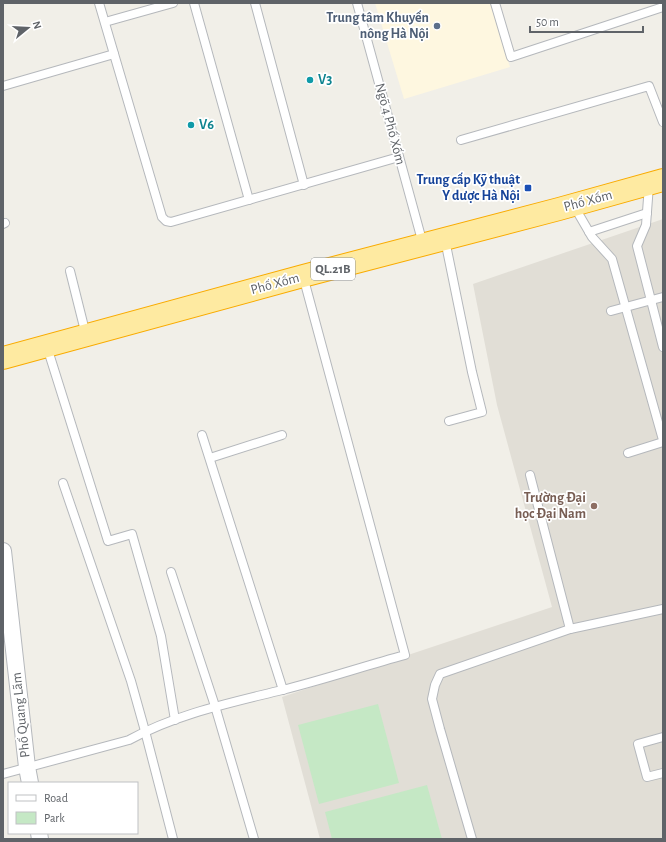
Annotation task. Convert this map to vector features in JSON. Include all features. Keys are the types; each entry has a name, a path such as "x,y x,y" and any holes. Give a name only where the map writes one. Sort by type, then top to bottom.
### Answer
{"highway":[{"name":"Phố Xốm","path":"3,358 656,182"}],"street":[{"name":"Phố Quang Lãm","path":"3,551 11,650 30,782"}],"lane":[{"path":"105,22 173,3"},
{"path":"194,3 250,200"},
{"path":"255,3 304,185"},
{"name":"Ngõ 4 Phố Xốm","path":"357,3 423,245"},
{"path":"495,3 511,57 663,7"},
{"path":"103,4 105,22 114,54 164,220 171,222 399,157"},
{"path":"3,86 114,54"},
{"path":"461,140 649,86 663,122"},
{"path":"656,182 647,213 646,225 637,246 663,347"},
{"path":"574,205 592,237 612,259 663,441 628,452"},
{"path":"589,232 647,213"},
{"path":"445,239 472,372 482,412 449,421"},
{"path":"70,271 86,336"},
{"path":"3,774 128,740 145,731 215,706 283,690 405,655 303,276"},
{"path":"611,310 663,297"},
{"path":"47,346 108,541 132,534 161,636 175,720"},
{"path":"202,435 283,690"},
{"path":"210,458 282,435"},
{"path":"530,475 570,629"},
{"path":"63,483 132,680 173,839"},
{"path":"171,572 215,706 254,839"},
{"path":"472,839 432,699 435,685 440,674 570,629 663,609"},
{"path":"663,737 638,744 647,777 663,773"}],"shaded area":[{"path":"375,3 490,3 510,67 404,99"},
{"name":"Trường Đại học Đại Nam","path":"663,219 663,839 320,839 282,697 552,607 497,405 473,284"}],"green space":[{"path":"378,704 399,783 319,804 298,725"},
{"path":"427,785 442,839 332,839 325,812"}],"place":[{"name":"Trung tâm Khuyến nông Hà Nội","path":"437,26"},
{"name":"V3","path":"310,80"},
{"name":"V6","path":"191,125"},
{"name":"Trung cấp Kỹ thuật Y dược Hà Nội","path":"528,188"},
{"name":"Trường Đại học Đại Nam","path":"594,506"}]}
